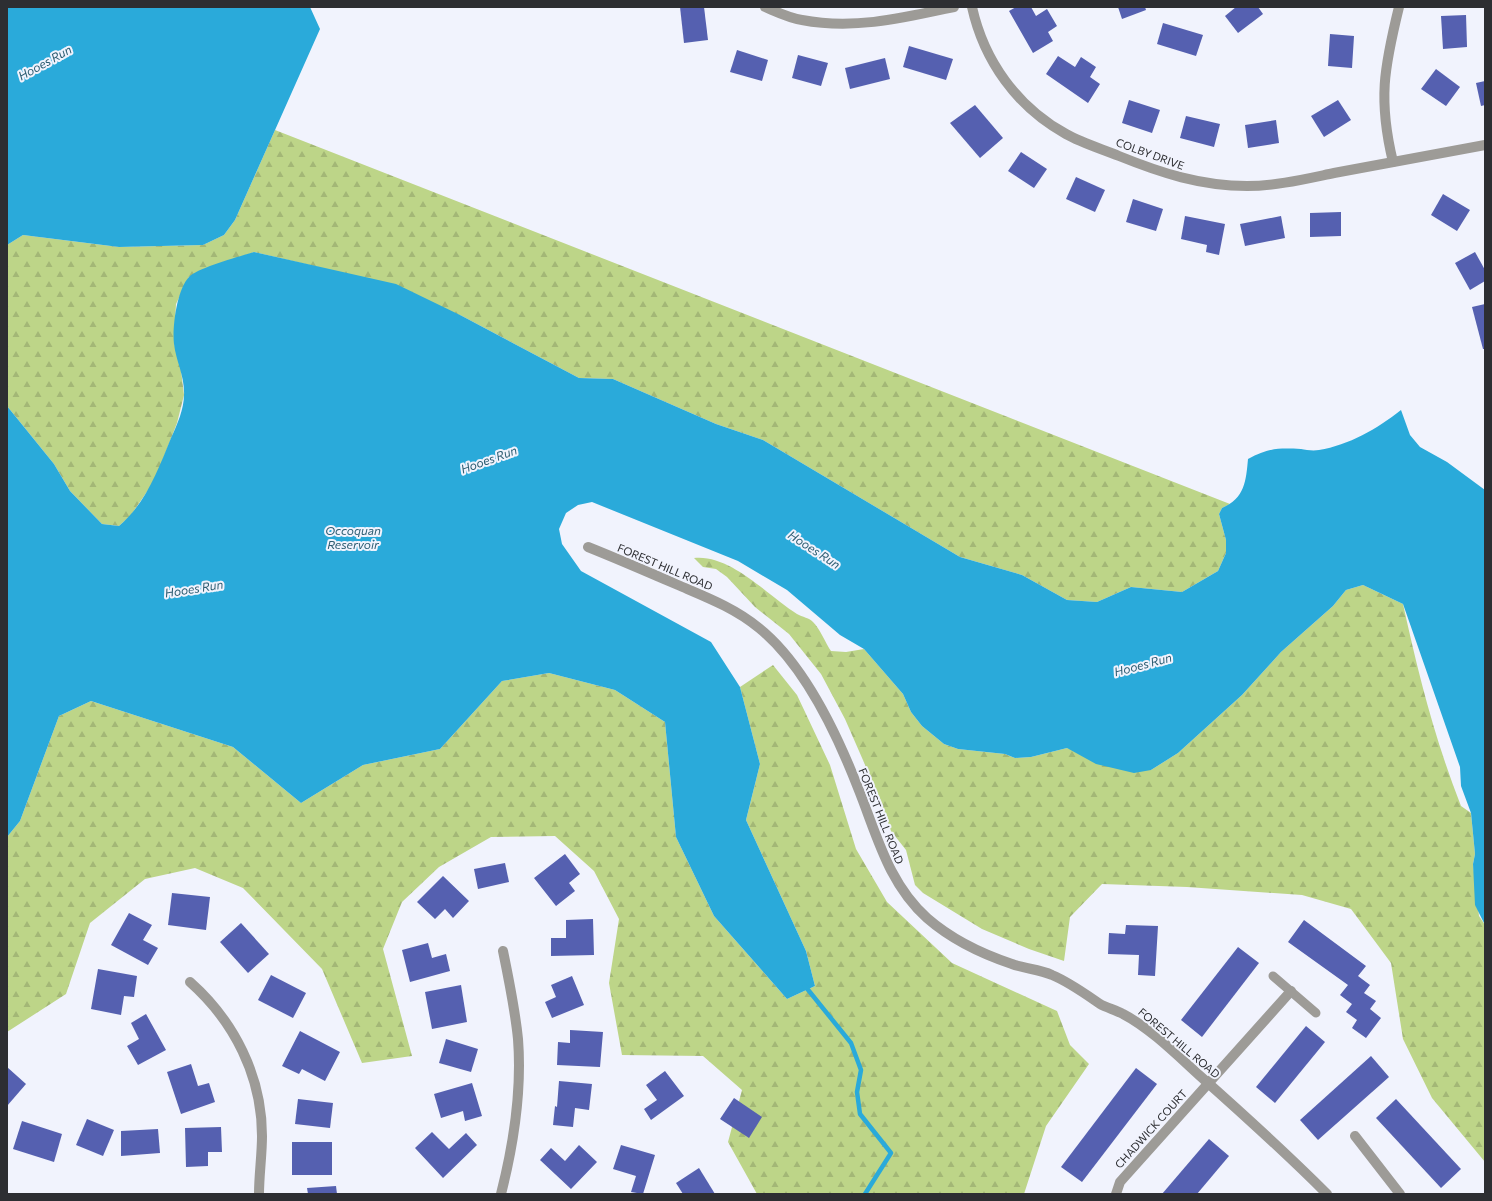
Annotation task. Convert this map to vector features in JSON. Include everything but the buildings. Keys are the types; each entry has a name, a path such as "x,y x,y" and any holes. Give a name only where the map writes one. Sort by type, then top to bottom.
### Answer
{"street":[{"path":"765,7 801,20 838,24 888,22 954,7"},
{"name":"COLBY DRIVE","path":"972,7 986,49 995,67 1026,106 1046,122 1067,135 1159,172 1195,182 1218,185 1272,185 1485,144"},
{"path":"1393,162 1386,134 1383,106 1384,77 1387,55 1399,7"},
{"name":"FOREST HILL ROAD","path":"588,547 731,609 758,627 778,645 795,666 810,689 837,740 858,788 891,874 908,898 926,916 954,937 983,953 1013,965 1050,974 1084,992 1102,1005 1125,1015 1173,1051 1279,1146 1327,1194"},
{"path":"501,1194 515,1129 519,1080 518,1039 513,1001 502,951"},
{"path":"190,982 220,1012 235,1035 251,1071 260,1110 262,1137 259,1194"},
{"name":"CHADWICK COURT","path":"1116,1194 1120,1182 1291,991"},
{"path":"1355,1136 1400,1194"}],"lane":[{"path":"1273,976 1316,1013"}],"green space":[{"path":"275,130 1230,504 1222,508 1219,514 1226,540 1226,553 1218,571 1182,592 1131,587 1097,602 1067,600 1022,575 960,557 763,440 716,424 613,379 579,378 462,316 318,267 254,252 189,277 176,304 174,343 181,370 184,395 177,423 155,480 131,515 119,526 102,524 70,491 54,464 7,406 7,245 23,235 119,247 203,245 224,235 235,220"},
{"path":"694,558 708,559 735,569 797,614 812,621 818,628 831,651 846,652 864,649 903,694 911,712 922,726 944,744 958,749 1005,754 1015,758 1031,757 1067,748 1151,770 1178,753 1242,695 1281,652 1333,606 1346,590 1363,585 1403,604 1421,681 1443,756 1461,806 1471,813 1475,854 1473,864 1479,916 1485,925 1485,1162 1432,1098 1403,1039 1391,963 1351,909 1302,895 1187,887 1102,884 1070,917 1064,961 1029,949 982,929 923,893 915,885 906,850 891,831 880,799 845,719 821,674 789,634 755,607 727,577 716,569 703,567"},
{"path":"773,665 797,695 830,765 856,849 887,902 952,963 1057,1011 1070,1045 1089,1064 1046,1126 1024,1194 757,1194 728,1142 742,1090 703,1056 622,1055 609,983 619,919 594,871 555,836 491,837 439,867 402,902 383,949 412,1056 362,1063 322,969 243,888 195,868 145,879 90,923 66,994 7,1032 7,837 20,821 59,716 91,701 233,747 301,803 363,765 440,749 502,681 549,673 615,690 665,722 676,837 714,916 787,999 815,986 806,951 746,820 760,764 740,687"}],"water":[{"name":"Hooes Run","path":"7,7 310,7 320,29 235,220 224,235 203,245 119,247 23,235 7,245"},
{"name":"Occoquan Reservoir","path":"254,252 396,284 462,316 579,378 613,379 716,424 763,440 960,557 1022,575 1067,600 1097,602 1131,587 1182,592 1218,571 1226,553 1226,540 1219,514 1222,508 1230,504 1240,494 1245,482 1248,459 1267,451 1279,449 1317,450 1330,448 1352,440 1372,430 1401,410 1410,435 1420,447 1447,462 1485,490 1485,925 1475,905 1473,864 1475,854 1471,813 1461,786 1460,767 1403,604 1363,585 1346,590 1333,606 1281,652 1242,695 1178,753 1151,770 1134,773 1096,764 1067,748 1031,757 1015,758 1005,754 958,749 944,744 922,726 911,712 903,694 864,649 840,635 787,590 738,561 592,502 578,505 566,513 559,529 562,544 581,571 711,642 740,687 760,764 746,820 806,951 815,986 787,999 714,916 676,837 665,722 615,690 549,673 502,681 440,749 363,765 301,803 233,747 91,701 59,716 20,821 7,837 7,406 54,464 70,491 102,524 119,526 137,507 150,485 178,422 184,400 182,375 174,344 176,309 181,290 189,277 201,270"}],"waterway":[{"path":"805,986 851,1043 861,1070 857,1092 860,1114 891,1153 865,1194"}]}
